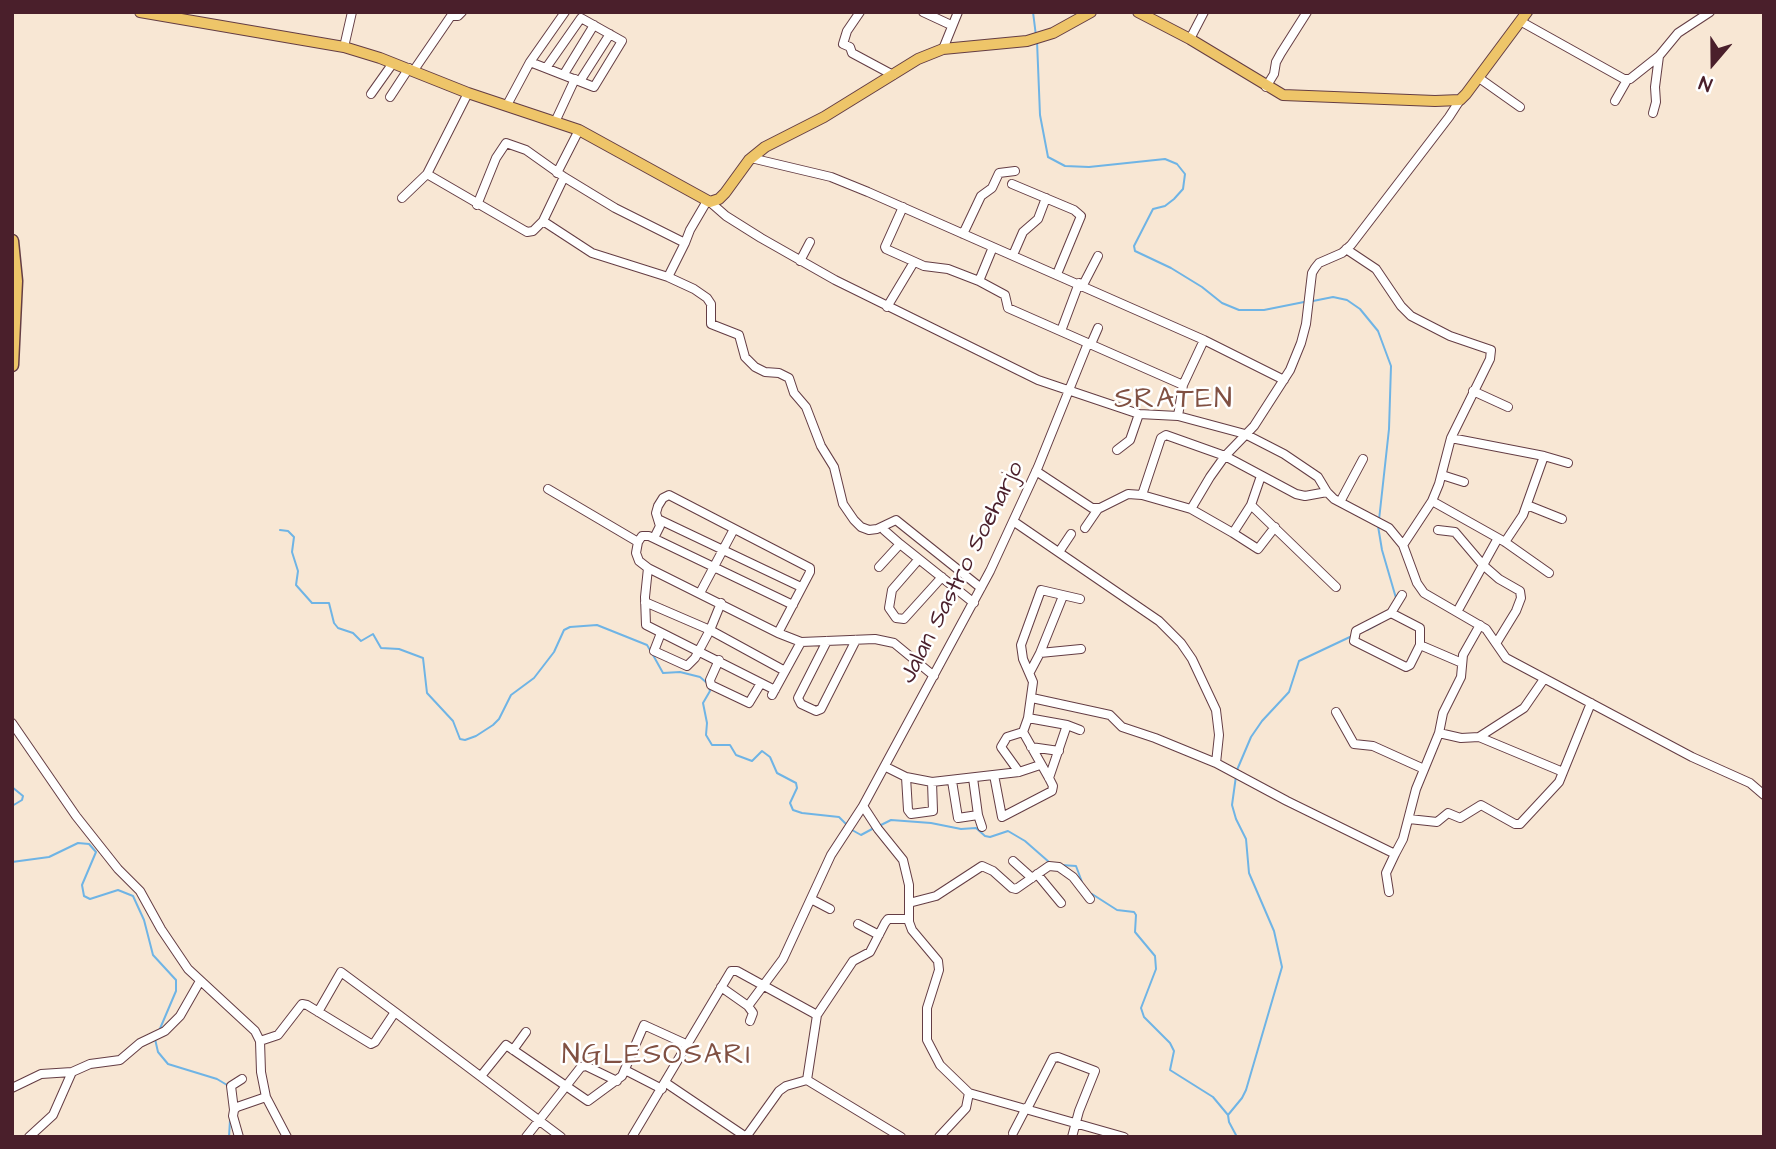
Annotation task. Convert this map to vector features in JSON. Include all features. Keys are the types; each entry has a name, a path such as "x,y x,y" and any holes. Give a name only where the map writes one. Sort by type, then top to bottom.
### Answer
{"highway":[{"path":"12,241 12,365"}],"main road":[{"path":"140,12 344,47 411,69 468,93 579,130 708,202 719,199 751,158 765,147 824,117 918,59 943,49 1027,41 1053,33 1091,12"},
{"path":"1138,12 1283,95 1355,99 1460,100 1523,17"}],"street":[{"path":"344,47 352,12"},
{"path":"390,97 448,14 458,16 461,12"},
{"path":"507,105 530,62 565,12"},
{"path":"860,12 842,41 843,44 850,47 852,53 893,75"},
{"path":"923,12 951,25"},
{"path":"943,49 958,12"},
{"path":"1190,40 1204,12"},
{"path":"1266,87 1274,74 1277,60 1307,12"},
{"path":"1615,101 1627,79 1659,57 1678,33 1710,12"},
{"path":"1523,17 1610,73 1627,79"},
{"path":"530,62 577,80 596,86 622,42 580,18 546,68"},
{"path":"564,74 594,25"},
{"path":"555,122 577,80 610,34"},
{"path":"1653,113 1659,57"},
{"path":"371,94 393,63"},
{"path":"1479,78 1520,107"},
{"path":"402,198 427,174 468,93"},
{"path":"1191,509 1225,456 1254,426 1284,380 1301,343 1315,268 1319,263 1346,249 1363,232 1460,100"},
{"path":"427,174 477,205 527,232 533,232 543,221 579,130"},
{"path":"477,205 496,158 506,143 526,150 615,208 685,243"},
{"path":"751,158 831,177 1081,284 1113,304 1204,340 1284,380"},
{"path":"963,234 981,196 992,188 999,173 1015,171"},
{"path":"1012,184 1082,216 1057,274"},
{"path":"1013,255 1023,232 1038,219 1046,198"},
{"path":"668,276 708,202 735,222 800,261 1017,370 1067,391 1139,414 1178,416 1245,434 1309,470 1318,477 1327,492 1340,502 1389,528 1403,545 1417,583 1424,593 1480,625 1497,642 1506,658 1692,757 1751,783 1764,795"},
{"path":"903,207 885,248 914,262 948,269 979,281 1005,295 1008,308 1183,385"},
{"path":"543,221 592,253 668,276 707,298 711,324 739,335 745,357 755,367 789,378 794,393 806,407 821,446 834,467 843,504 854,520 869,530 896,520 981,588"},
{"path":"800,261 810,242"},
{"path":"979,281 993,247"},
{"path":"1346,249 1376,269 1411,316 1450,336 1491,350 1490,359 1451,438 1432,501 1403,545"},
{"path":"1060,331 1081,284 1098,256"},
{"path":"887,307 914,262"},
{"name":"Jalan Sastro Soeharjo","path":"748,1006 783,959 831,855 886,767 974,603 1037,471 1067,391 1098,328"},
{"path":"1178,416 1183,385 1204,340"},
{"path":"1472,391 1508,407"},
{"path":"1117,450 1130,440 1139,414"},
{"path":"1142,495 1164,435 1225,456 1296,494 1305,496 1327,492"},
{"path":"1451,438 1568,463"},
{"path":"1457,612 1483,565 1527,505 1544,456"},
{"path":"1340,502 1363,459"},
{"path":"1037,471 1089,506 1098,509"},
{"path":"1442,475 1464,482"},
{"path":"1233,533 1251,505 1261,476"},
{"path":"548,489 638,541"},
{"path":"654,538 660,526 656,513 658,506 663,498 669,495 810,568 778,633"},
{"path":"1085,528 1098,509 1123,495 1142,495 1191,509 1258,549 1275,527"},
{"path":"1432,501 1501,540 1549,573"},
{"path":"1251,505 1336,587"},
{"path":"1527,505 1562,519"},
{"path":"660,520 802,587"},
{"path":"1013,521 1159,621 1181,643 1192,659 1216,710 1219,735 1216,763"},
{"path":"700,593 734,529"},
{"path":"884,530 974,603"},
{"path":"1438,530 1455,533 1483,565 1499,579 1519,590 1522,596 1510,624 1497,642"},
{"path":"793,605 645,534 638,541 636,554 639,561 649,568 778,633 801,642 875,639 894,643 934,676"},
{"path":"1059,552 1071,534"},
{"path":"879,567 900,544"},
{"path":"919,559 892,590 889,608 896,618 904,619 942,577"},
{"path":"649,568 645,623 719,660 761,683 773,693 801,642"},
{"path":"994,775 1002,817 1049,794 1053,786 1023,732 1032,698 1033,682 1023,659 1021,645 1041,590 1080,599"},
{"path":"1389,614 1420,628 1420,645 1411,664 1406,667 1356,642 1354,635 1389,614 1402,595"},
{"path":"1030,671 1063,596"},
{"path":"645,602 710,630 785,671"},
{"path":"661,632 654,651 683,666 690,665 710,630 721,603"},
{"path":"1390,892 1386,873 1404,839 1423,769 1439,733 1443,713 1461,677 1463,655 1480,625"},
{"path":"827,641 797,698 801,704 816,711 821,709 856,640"},
{"path":"1420,645 1462,663"},
{"path":"1040,653 1082,649"},
{"path":"719,660 710,680 711,685 750,703 761,683"},
{"path":"1479,737 1524,708 1544,679"},
{"path":"1032,698 1110,715 1122,727 1216,763 1395,854"},
{"path":"1409,819 1437,822 1446,814 1460,818 1481,805 1515,824 1520,824 1541,800 1555,789 1591,703"},
{"path":"1336,712 1354,744 1373,746 1423,769"},
{"path":"1028,718 1080,730"},
{"path":"12,723 76,816 118,869 140,891 177,954 200,981 255,1031 260,1041 261,1072 266,1097 287,1137"},
{"path":"1049,778 1067,725"},
{"path":"1019,772 1001,747 1007,737 1023,732"},
{"path":"1439,733 1461,738 1479,737 1563,772"},
{"path":"1031,747 1059,751"},
{"path":"886,767 906,777 932,782 1019,772 1040,765"},
{"path":"906,777 908,810 911,814 933,811 932,782"},
{"path":"973,778 982,827"},
{"path":"952,781 958,818 978,815"},
{"path":"863,806 905,865 912,930 938,961 939,970 927,1008 927,1040 940,1065 969,1093 1124,1137"},
{"path":"1013,861 1035,876 1061,903"},
{"path":"909,903 936,896 982,866 993,871 1012,888 1019,887 1049,866 1059,866 1073,877 1090,899"},
{"path":"811,898 830,909"},
{"path":"807,1080 817,1015 853,961 868,954 888,919 909,919"},
{"path":"858,924 879,934"},
{"path":"632,1137 731,971 737,971 817,1015"},
{"path":"318,1012 342,972 561,1137"},
{"path":"12,1088 41,1074 72,1072 89,1064 120,1060 140,1043 165,1031 180,1016 200,981"},
{"path":"721,987 754,1013 750,1021"},
{"path":"260,1041 278,1035 302,1004 371,1044 395,1012"},
{"path":"481,1076 504,1045 588,1101 617,1081 625,1070 645,1025 688,1045"},
{"path":"513,1050 526,1032"},
{"path":"1013,1133 1052,1060 1058,1057 1095,1071 1075,1124 1073,1137"},
{"path":"526,1137 580,1068 584,1066 617,1081"},
{"path":"625,1070 664,1086 746,1137 779,1091 807,1080 901,1137"},
{"path":"29,1137 53,1115 72,1072"},
{"path":"239,1137 233,1116 231,1086 242,1079"},
{"path":"939,1137 966,1108 969,1093"},
{"path":"234,1110 266,1097"}],"waterway":[{"path":"1033,12 1036,36"},
{"path":"1037,41 1040,115 1048,157 1065,166 1089,167 1165,159 1177,164 1185,174 1183,189 1174,199 1165,206 1153,209 1134,246 1135,251 1171,268 1222,303 1239,310 1264,310 1304,302"},
{"path":"1313,301 1333,297 1347,300 1360,309 1378,331 1391,366 1389,429 1379,520"},
{"path":"1378,526 1396,598"},
{"path":"280,530 288,531 294,537 292,552 298,571 296,585 312,603 329,603 338,628 353,633 361,641 373,634 381,648 399,649 423,658 427,693 453,721 460,739 476,736 499,719 511,695 534,678 554,652 564,630 570,627 597,625 647,645 650,650"},
{"path":"1367,630 1380,623"},
{"path":"1237,770 1251,737 1289,692 1299,661 1352,636"},
{"path":"653,655 663,673 680,672 700,677 707,683"},
{"path":"709,688 703,703 707,723 706,735 712,745 730,745 736,755 752,761 762,751 770,757 777,773 796,783 797,788 790,803 793,810 839,817 846,824"},
{"path":"1236,776 1232,805 1246,839 1249,873 1274,931 1282,967 1246,1090 1228,1115 1237,1137"},
{"path":"12,787 23,796 22,800 12,806"},
{"path":"879,826 891,820 931,823 961,829 976,828 990,837 1008,831 1025,841 1049,862"},
{"path":"852,830 861,835 874,828"},
{"path":"12,862 49,857 78,843 89,844 96,852 82,885 84,896 90,899 118,890 133,896 144,920 153,955 176,980 176,991 159,1031"},
{"path":"1061,865 1076,866 1082,882"},
{"path":"1092,894 1117,910 1134,912 1136,915 1135,932 1155,956 1156,969 1141,1008 1144,1017 1170,1043 1174,1051 1170,1070 1213,1097 1228,1115"},
{"path":"155,1039 158,1052 168,1064 217,1079 227,1085"},
{"path":"229,1137 230,1120"}],"district":[{"name":"SRATEN","path":"1174,401"},
{"name":"NGLESOSARI","path":"657,1057"}]}
